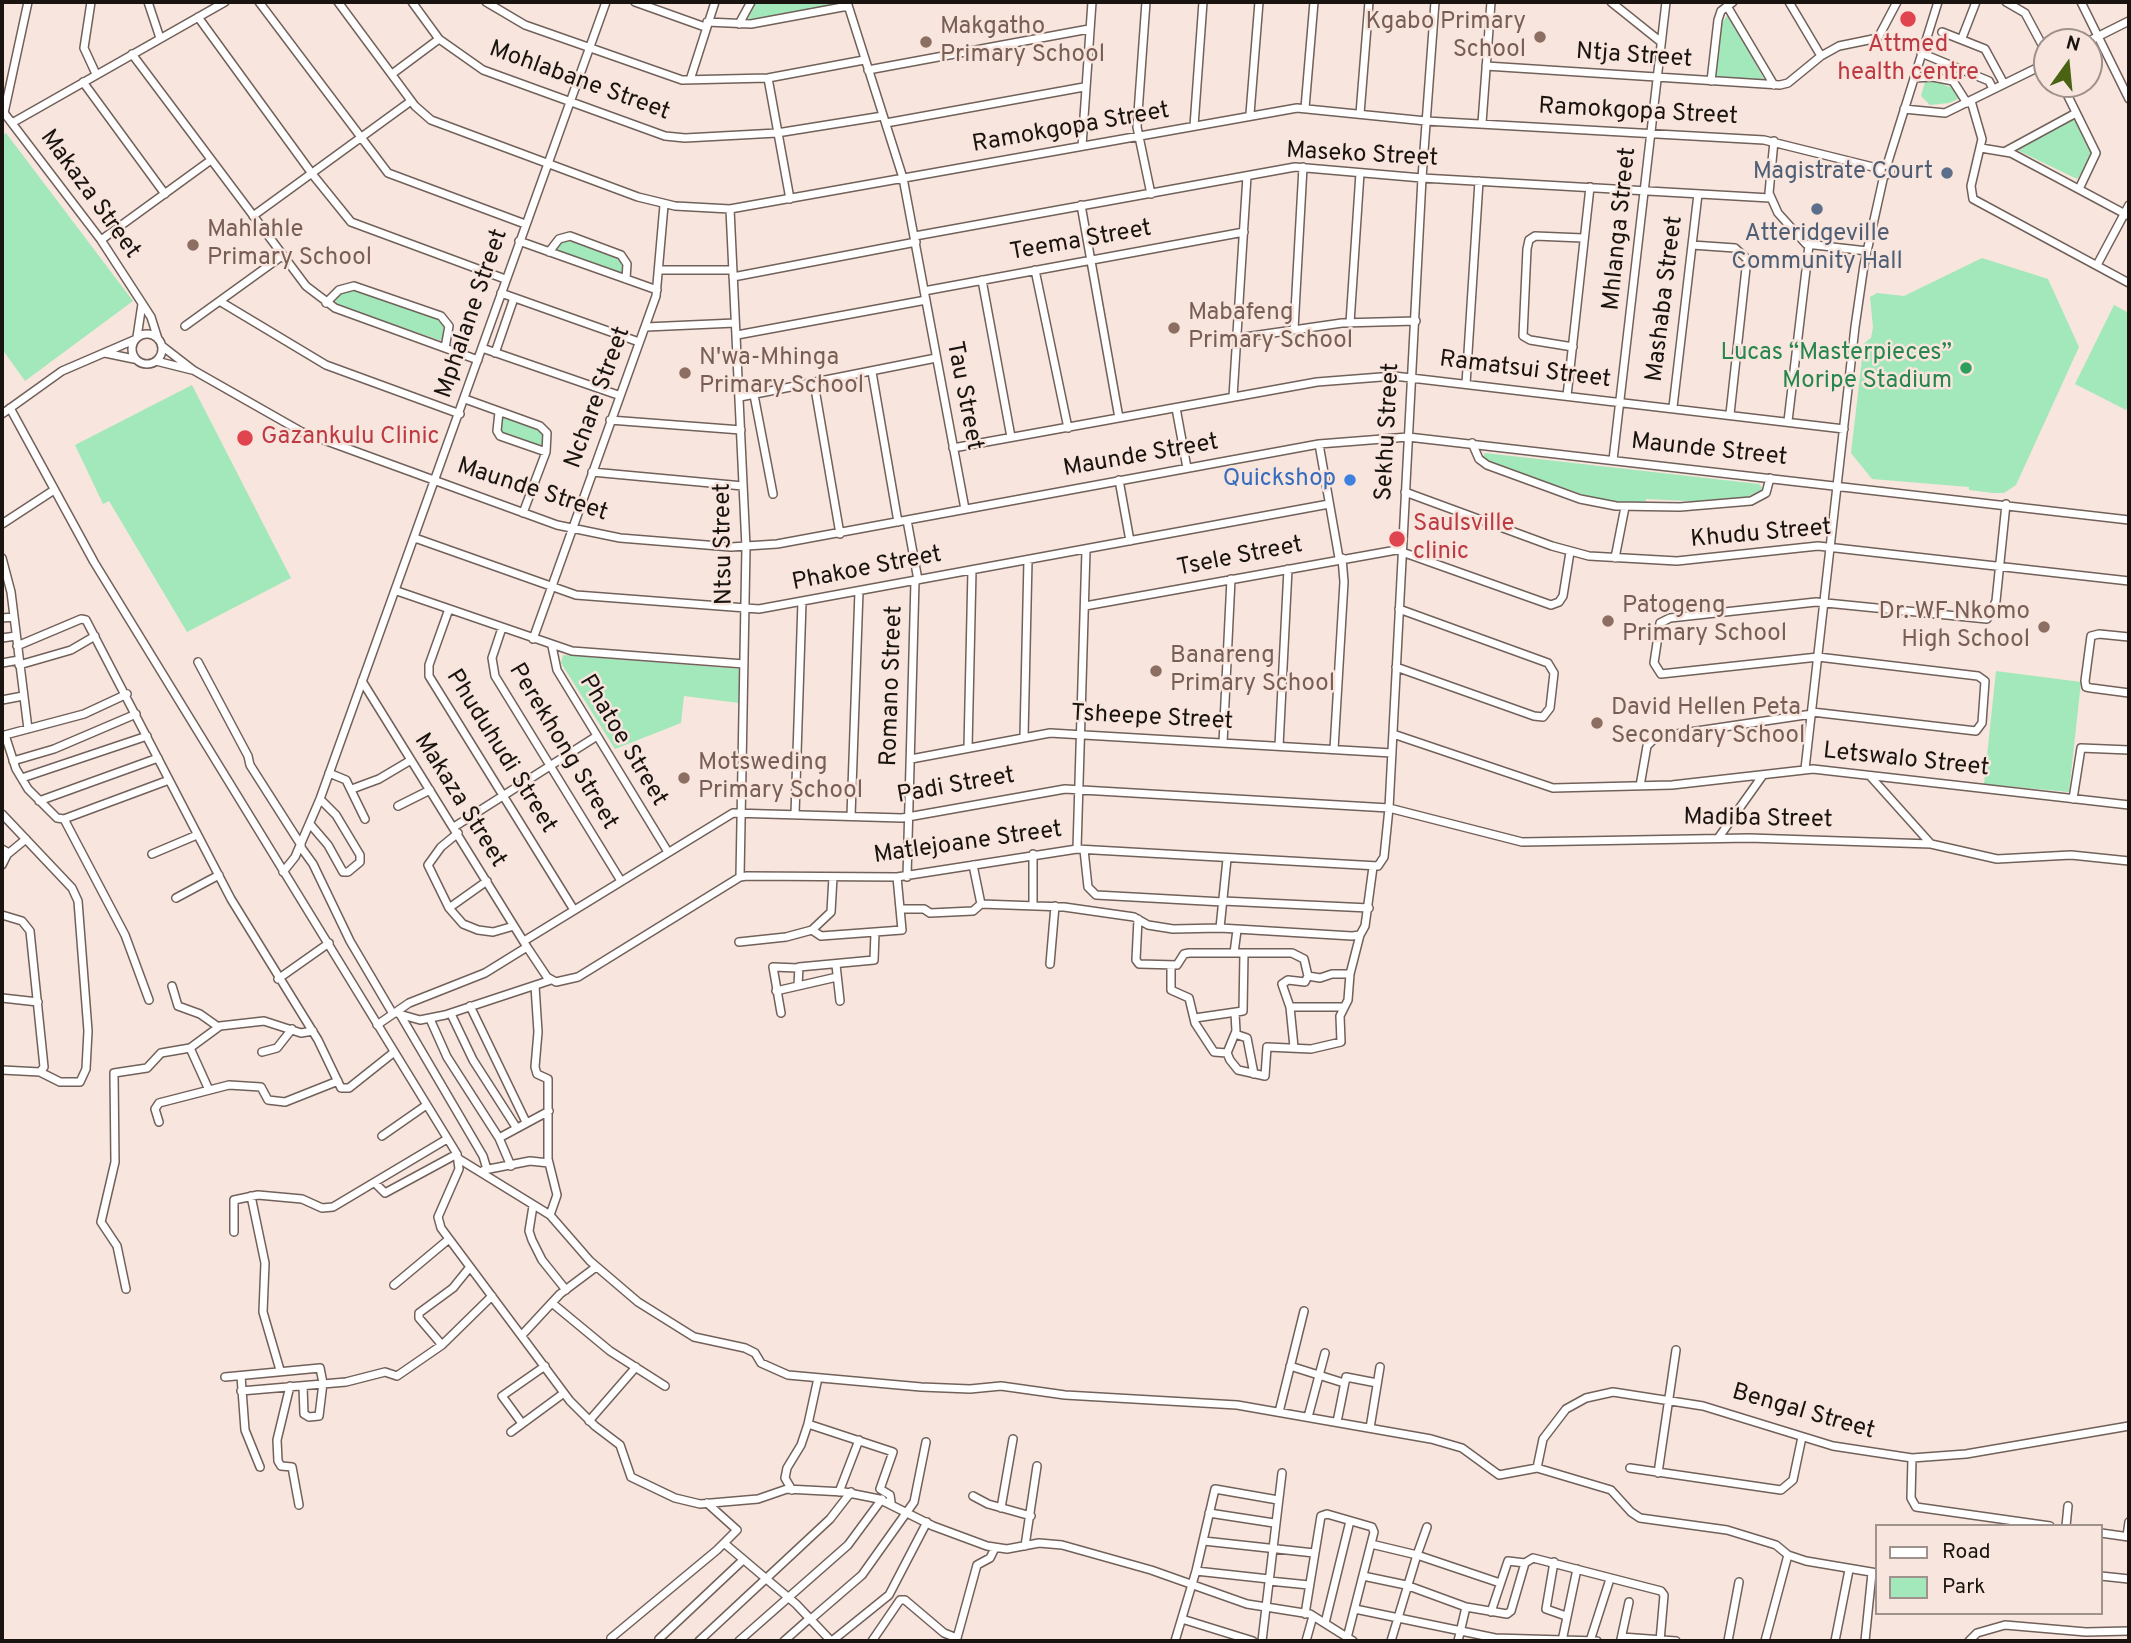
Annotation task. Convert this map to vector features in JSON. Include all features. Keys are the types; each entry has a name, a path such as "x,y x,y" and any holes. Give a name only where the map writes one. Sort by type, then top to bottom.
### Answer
{"street":[{"path":"3,111 28,2"},
{"path":"91,2 84,48 96,74"},
{"path":"148,2 160,38"},
{"path":"12,123 225,2"},
{"path":"259,2 381,167 396,178 525,223"},
{"name":"Ramokgopa Street","path":"338,2 411,101 441,126 664,205 730,209 1250,114 1305,108 1426,121 1774,141 1884,170"},
{"name":"Mohlabane Street","path":"412,2 439,39 483,70 675,138 777,133 885,120 1084,88"},
{"path":"486,2 513,20 663,75 690,80 768,78 864,60"},
{"name":"Mphalane Street","path":"283,872 301,846 320,799 397,591 505,279 606,2"},
{"path":"635,2 706,25 739,24 848,4"},
{"path":"690,80 715,2"},
{"path":"739,24 751,2"},
{"path":"1082,146 1091,2"},
{"path":"1146,2 1138,136 1151,194"},
{"path":"1194,125 1203,2"},
{"path":"1250,114 1259,2"},
{"path":"1305,108 1314,2"},
{"path":"1360,114 1369,2"},
{"name":"Sekhu Street","path":"1294,1047 1311,1049 1341,1042 1339,1020 1351,984 1350,974 1369,908 1389,808 1422,178 1435,2"},
{"path":"1482,123 1491,2"},
{"path":"1611,2 1661,41"},
{"name":"Mhlanga Street","path":"1613,460 1666,2"},
{"path":"1789,2 1821,56"},
{"path":"1710,81 1718,20 1730,4 1777,85 1788,83 1821,56 1849,43 1878,38 1897,2"},
{"path":"1805,769 1867,251 1884,170 1938,2"},
{"path":"1962,38 1976,2"},
{"path":"2006,2 2025,13 2033,28"},
{"path":"2081,2 2094,28"},
{"name":"Tau Street","path":"848,4 904,178 965,509"},
{"path":"198,17 344,216 359,227 505,279"},
{"path":"2103,34 2129,21"},
{"path":"868,69 1089,29"},
{"path":"1942,32 1962,38 1989,52 2004,84"},
{"path":"392,74 439,39"},
{"path":"2103,46 2127,89 2129,99"},
{"path":"1921,53 1989,81 1993,89"},
{"path":"132,54 306,286 326,303 355,317 478,360"},
{"name":"Ntja Street","path":"1486,66 1777,85"},
{"path":"1905,109 1938,114 1969,102 2033,69"},
{"path":"1914,78 1933,76 1954,81 1980,123 1981,148 1971,187 1973,199 2129,283"},
{"path":"768,78 790,199"},
{"path":"82,82 165,194"},
{"path":"2069,98 2097,156 2079,189"},
{"path":"253,216 313,175 411,101"},
{"name":"Makaza Street","path":"3,111 101,240 156,327 160,342"},
{"path":"2006,151 2076,113"},
{"path":"1774,141 1770,198 1778,213 1800,239 1809,245 1867,251"},
{"path":"1981,148 2006,151 2127,215"},
{"path":"101,240 211,160"},
{"path":"1294,330 1303,167"},
{"name":"Maseko Street","path":"660,270 733,274 1081,205 1303,167 1422,178 1770,198"},
{"path":"1350,323 1360,173"},
{"path":"1233,397 1247,176"},
{"path":"1466,384 1479,180"},
{"path":"1567,396 1590,187"},
{"name":"Mashaba Street","path":"1673,407 1698,194"},
{"name":"Nchare Street","path":"533,639 618,395 646,327 660,270 664,205"},
{"path":"1081,205 1119,418"},
{"path":"2097,265 2127,215 2129,205"},
{"name":"Ntsu Street","path":"730,209 746,547 739,813 740,877"},
{"name":"Teema Street","path":"924,291 1244,232"},
{"path":"549,252 559,239 570,236 621,255 627,264 626,279"},
{"path":"1573,346 1530,340 1523,336 1527,249 1529,240 1535,236 1583,238"},
{"path":"519,241 657,290"},
{"path":"1692,245 1735,248 1747,259 1730,414"},
{"path":"1788,421 1809,245"},
{"path":"184,326 282,256"},
{"path":"1035,270 1068,428"},
{"path":"982,280 1011,437"},
{"path":"326,303 339,290 354,286 441,316 449,326 445,348"},
{"path":"501,293 639,342"},
{"path":"495,353 514,298"},
{"path":"737,335 926,300"},
{"path":"221,302 326,365 460,414"},
{"path":"135,359 131,350 142,304"},
{"path":"1238,338 1350,323 1416,321"},
{"path":"646,327 736,323"},
{"path":"7,410 50,378 102,353 147,334 160,342 156,361 144,364 135,359 102,353"},
{"name":"Maunde Street","path":"160,342 193,370 302,432 573,530 620,538 746,547 840,534 1319,444 1408,437 2129,520"},
{"path":"482,348 618,395"},
{"path":"740,397 936,358"},
{"name":"Maunde Street","path":"156,361 193,370"},
{"name":"Romano Street","path":"872,372 917,581 908,877"},
{"name":"Ramatsui Street","path":"953,448 1333,379 1411,377 1844,429"},
{"path":"814,383 840,534"},
{"name":"Ntsu Street","path":"754,395 773,494"},
{"path":"465,399 543,428 549,439 523,513"},
{"path":"2,400 283,872 458,1156 459,1169 438,1217 449,1240 564,1393 589,1421 621,1445 626,1467 636,1480 685,1501 708,1503 758,1499 782,1489 851,1492 891,1502 928,1522 995,1548 1048,1543 1062,1545 1151,1570 1235,1601 1309,1615 1350,1640 1373,1528 1327,1514 1321,1516 1309,1585 1309,1615 1306,1641"},
{"path":"1176,408 1188,468"},
{"path":"499,412 497,431 500,436 546,452"},
{"path":"610,420 741,429"},
{"path":"1472,443 1479,459 1487,465 1580,499 1625,507 1680,508 1751,501 1766,493 1770,478"},
{"path":"1319,444 1344,582 1334,749"},
{"path":"592,472 743,486"},
{"path":"1119,480 1130,541"},
{"path":"2,524 54,490"},
{"name":"Khudu Street","path":"1405,492 1570,552 1615,558 1677,561 1831,547 2129,581"},
{"name":"Phakoe Street","path":"415,538 552,588 588,597 746,609 802,602 1329,504"},
{"path":"1640,786 1647,746 1656,737 1766,718 1812,713 1973,732 1980,728 1985,681 1978,676 1818,657 1664,675 1654,667 1658,627 1665,619 1825,602 1983,620 1991,616 1995,607 2006,504"},
{"path":"1615,558 1625,507"},
{"path":"1086,550 1078,789 1081,850 1088,887 1096,895 1342,909 1369,908"},
{"path":"1402,550 1551,604 1561,600 1570,552"},
{"name":"Tsele Street","path":"1085,606 1341,558 1402,550"},
{"path":"2,558 6,589 14,617 28,729"},
{"path":"1024,737 1028,560"},
{"path":"1279,746 1288,569"},
{"path":"968,748 972,570"},
{"path":"1223,743 1231,579"},
{"path":"397,591 552,646 582,653 744,664"},
{"path":"851,816 859,591"},
{"path":"795,814 802,602"},
{"name":"Phuduhudi Street","path":"449,609 429,665 429,676 574,910"},
{"path":"1396,667 1534,716 1546,715 1554,673 1552,665 1399,609"},
{"path":"2,618 14,617"},
{"path":"17,646 83,619 89,623 197,835 278,979 313,1031 343,1089 349,1088 393,1053"},
{"name":"Perekhong Street","path":"502,628 492,658 492,671 621,881"},
{"path":"2129,637 2093,635 2088,641 2086,687 2129,693"},
{"path":"2,638 16,636"},
{"path":"2,663 19,663 71,650 95,636"},
{"name":"Phatoe Street","path":"552,646 557,670 668,852"},
{"path":"198,662 248,755 250,765 313,864 355,948 483,1156 484,1170"},
{"name":"Makaza Street","path":"362,681 526,944"},
{"path":"127,694 84,714 3,735 13,761 38,801 54,818 64,819 169,780"},
{"path":"2,700 23,696"},
{"path":"13,761 54,749 136,714"},
{"name":"Tsheepe Street","path":"911,759 1050,733 1392,753"},
{"name":"Letswalo Street","path":"1393,734 1546,787 1640,786 1805,769 2129,805"},
{"path":"22,778 147,736"},
{"path":"514,926 493,932 463,924 449,908 428,867 456,830 597,736"},
{"path":"2073,799 2081,748 2129,750"},
{"path":"38,801 158,758"},
{"path":"352,789 379,779 411,760"},
{"path":"329,773 344,778 352,789 365,819"},
{"path":"1719,837 1763,775"},
{"path":"1870,776 1931,844"},
{"name":"Padi Street","path":"377,1025 397,1014 409,1003 493,969 574,910 722,817 739,813 908,817 1038,792 1078,789 1389,808"},
{"path":"398,806 430,790"},
{"path":"310,824 333,852 343,872 348,872 360,862 360,855 336,815 320,799"},
{"name":"Madiba Street","path":"1389,808 1522,842 1719,837 1931,844 1997,859 2071,855 2129,861"},
{"path":"2,814 72,888 78,901 88,1031 82,1081 60,1082 40,1072 2,1070"},
{"path":"64,819 120,923 149,1000"},
{"path":"152,854 197,835"},
{"path":"2,865 5,851 26,839"},
{"name":"Matlejoane Street","path":"740,877 908,877 1033,854 1081,850 1377,866"},
{"path":"1033,854 1033,904"},
{"path":"1220,928 1227,859"},
{"path":"973,865 981,904"},
{"path":"176,898 219,875"},
{"path":"397,1014 430,1018 451,1014 551,980 573,980 740,877"},
{"path":"739,942 786,937 812,930 831,912 833,877"},
{"path":"812,930 821,936 902,930 897,877"},
{"path":"449,908 487,881"},
{"path":"901,909 924,909 930,913 973,911 981,904 1033,904 1138,919 1159,928 1360,934"},
{"path":"1049,964 1055,906"},
{"path":"2,915 22,921 29,928 44,1067 40,1072"},
{"path":"1138,919 1137,962 1179,964 1186,953 1295,953 1304,959 1308,976 1305,982 1283,982 1290,1007 1294,1047 1250,1047"},
{"path":"1234,953 1237,930"},
{"path":"781,1013 774,966 798,968 875,959 875,933"},
{"path":"278,979 329,943"},
{"path":"526,944 551,980"},
{"path":"1195,1018 1235,1013 1244,1009 1244,953"},
{"path":"836,965 840,1001"},
{"path":"1171,965 1170,988 1188,996 1195,1018 1214,1052 1227,1053"},
{"path":"798,968 799,985"},
{"path":"1308,976 1323,978 1332,974 1350,974"},
{"path":"776,991 837,977"},
{"path":"172,986 178,1006 200,1014 216,1026"},
{"path":"535,986 538,1032 536,1067 537,1074 548,1079 549,1163 557,1195 550,1215"},
{"path":"2,998 38,1002"},
{"path":"470,1006 526,1122"},
{"path":"1290,1007 1344,1007"},
{"path":"1227,1053 1235,1034 1235,1013"},
{"path":"451,1014 479,1071 516,1127"},
{"path":"430,1018 454,1067 499,1138 511,1166"},
{"path":"126,1289 117,1246 101,1222 115,1162 113,1073 144,1069 165,1051 190,1048 216,1026 264,1021 304,1033 313,1031"},
{"path":"262,1052 277,1048 292,1029"},
{"path":"1235,1034 1247,1038 1254,1074"},
{"path":"190,1048 209,1090"},
{"path":"1227,1053 1236,1068 1254,1074 1266,1074 1264,1049"},
{"path":"159,1122 155,1109 159,1103 233,1084 259,1087 264,1089 268,1100 285,1102 338,1081"},
{"path":"383,1136 425,1106"},
{"path":"499,1138 549,1111"},
{"path":"234,1231 233,1201 251,1196 302,1199 327,1208 376,1184 447,1139"},
{"path":"458,1156 484,1170 533,1206 550,1215 596,1267 638,1302 694,1337 745,1348 755,1353 761,1363 782,1373 963,1389 1001,1386 1065,1395 1220,1403 1370,1428 1461,1448 1499,1475 1536,1468 1611,1490 1630,1513 1640,1518 1727,1530 1776,1545 1788,1555 1849,1570 1875,1573 1865,1641"},
{"path":"376,1184 385,1193 458,1156"},
{"path":"484,1170 530,1161 549,1163"},
{"path":"251,1196 265,1263 263,1312 280,1370"},
{"path":"533,1206 529,1231 532,1240 542,1260 566,1290"},
{"path":"394,1285 449,1240"},
{"path":"442,1345 419,1318 419,1313 453,1288 470,1267"},
{"path":"522,1335 566,1290 596,1267"},
{"path":"241,1391 303,1386 385,1372 395,1377 442,1345 492,1296"},
{"path":"552,1303 610,1352 665,1386"},
{"path":"1279,1412 1304,1311"},
{"path":"1658,1474 1676,1350"},
{"path":"1308,1417 1325,1353"},
{"path":"521,1422 502,1396 545,1366"},
{"path":"1290,1366 1344,1383"},
{"path":"589,1421 636,1367"},
{"path":"1370,1428 1380,1367"},
{"path":"225,1377 320,1368 323,1383 322,1412 312,1417 304,1414 303,1386"},
{"path":"1337,1422 1344,1383 1349,1375 1377,1383"},
{"path":"241,1376 245,1430 260,1467"},
{"path":"792,1490 785,1478 808,1424 818,1378"},
{"path":"290,1386 277,1440 278,1461 281,1466 292,1467 299,1505"},
{"name":"Bengal Street","path":"1536,1468 1543,1439 1558,1417 1586,1398 1614,1392 1669,1399 1720,1410 1852,1451 1912,1458 1966,1454 2129,1426"},
{"path":"510,1432 564,1393"},
{"path":"808,1424 894,1452 880,1489 890,1496 891,1502"},
{"path":"1630,1468 1781,1490 1793,1480 1802,1437"},
{"path":"1001,1508 1013,1439"},
{"path":"839,1492 859,1440"},
{"path":"784,1641 862,1575 914,1502 926,1442"},
{"path":"1912,1458 1911,1498 1916,1507 2036,1524"},
{"path":"1026,1546 1037,1466"},
{"path":"1262,1641 1282,1473"},
{"path":"1175,1641 1204,1541 1213,1492 1219,1488 1278,1500"},
{"path":"699,1641 830,1519 851,1492"},
{"path":"973,1496 1001,1508 1031,1516"},
{"path":"739,1641 848,1545 882,1499"},
{"path":"611,1638 737,1530 708,1503"},
{"path":"2066,1524 2068,1506"},
{"path":"1209,1513 1274,1523"},
{"path":"1325,1623 1350,1521"},
{"path":"2103,1533 2128,1536 2129,1521"},
{"path":"724,1543 811,1618 831,1641 890,1595 928,1522"},
{"path":"1391,1641 1406,1585 1427,1527"},
{"path":"1204,1541 1314,1553"},
{"path":"1371,1544 1417,1555 1500,1583"},
{"path":"872,1641 900,1600 905,1600 944,1633 957,1640 978,1565 990,1559 995,1548"},
{"path":"1765,1641 1788,1555"},
{"path":"1363,1576 1406,1585 1466,1607 1491,1612 1511,1611 1525,1563 1530,1558 1554,1562 1663,1592 1660,1640"},
{"path":"659,1639 743,1560"},
{"path":"1491,1612 1507,1561 1525,1563"},
{"path":"1554,1562 1546,1609 1566,1616"},
{"path":"1562,1641 1577,1569"},
{"path":"1835,1641 1849,1570"},
{"path":"1196,1571 1309,1585"},
{"path":"2103,1576 2129,1579"},
{"path":"1590,1641 1610,1579"},
{"path":"1728,1641 1740,1582"},
{"path":"1629,1602 1621,1639 1676,1641"},
{"path":"1459,1637 1466,1607"},
{"path":"1355,1609 1397,1618 1459,1637 1597,1641"},
{"path":"1182,1619 1253,1641"},
{"path":"1969,1641 1977,1633 2005,1625 2086,1632 2129,1631"}],"green space":[{"path":"756,2 846,2 842,6 746,23"},
{"path":"1730,16 1765,81 1715,76 1721,24"},
{"path":"1941,80 1949,87 1951,84 1958,92 1958,99 1930,105 1921,96 1925,82"},
{"path":"2070,118 2077,120 2095,156 2077,179 2019,151 2019,147"},
{"path":"6,133 133,301 25,381 2,349 2,136"},
{"path":"570,237 622,257 626,263 625,276 556,251 561,241"},
{"name":"Lucas “Masterpieces” Moripe Stadium","path":"1982,258 2048,279 2079,347 2016,485 2004,493 1993,493 1969,490 1969,487 1872,479 1851,453 1862,359 1865,358 1863,344 1871,338 1873,327 1870,297 1877,293 1904,296"},
{"path":"357,289 447,321 445,342 338,306 335,301 343,292"},
{"path":"2114,305 2129,313 2129,403 2126,410 2075,384"},
{"path":"192,385 291,578 187,632 109,501 103,504 75,445"},
{"path":"504,415 545,432 545,450 505,436 501,429"},
{"path":"1485,453 1759,484 1763,489 1747,497 1709,502 1646,499 1645,505 1599,500 1485,461 1482,458"},
{"path":"563,655 741,669 739,703 684,696 681,723 615,749 561,663"},
{"path":"1996,671 2081,682 2069,792 1984,784"}],"place":[{"name":"Attmed health centre","path":"1908,19"},
{"name":"Kgabo Primary School","path":"1540,37"},
{"name":"Makgatho Primary School","path":"926,42"},
{"name":"Magistrate Court","path":"1947,173"},
{"name":"Atteridgeville Community Hall","path":"1817,209"},
{"name":"Mahlahle Primary School","path":"193,245"},
{"name":"Mabafeng Primary School","path":"1174,328"},
{"name":"Lucas “Masterpieces” Moripe Stadium","path":"1966,368"},
{"name":"N'wa-Mhinga Primary School","path":"685,373"},
{"name":"Gazankulu Clinic","path":"245,438"},
{"name":"Quickshop","path":"1350,480"},
{"name":"Saulsville clinic","path":"1397,539"},
{"name":"Patogeng Primary School","path":"1608,621"},
{"name":"Dr. WF Nkomo High School","path":"2044,627"},
{"name":"Banareng Primary School","path":"1156,671"},
{"name":"David Hellen Peta Secondary School","path":"1597,723"},
{"name":"Motsweding Primary School","path":"684,778"}]}
